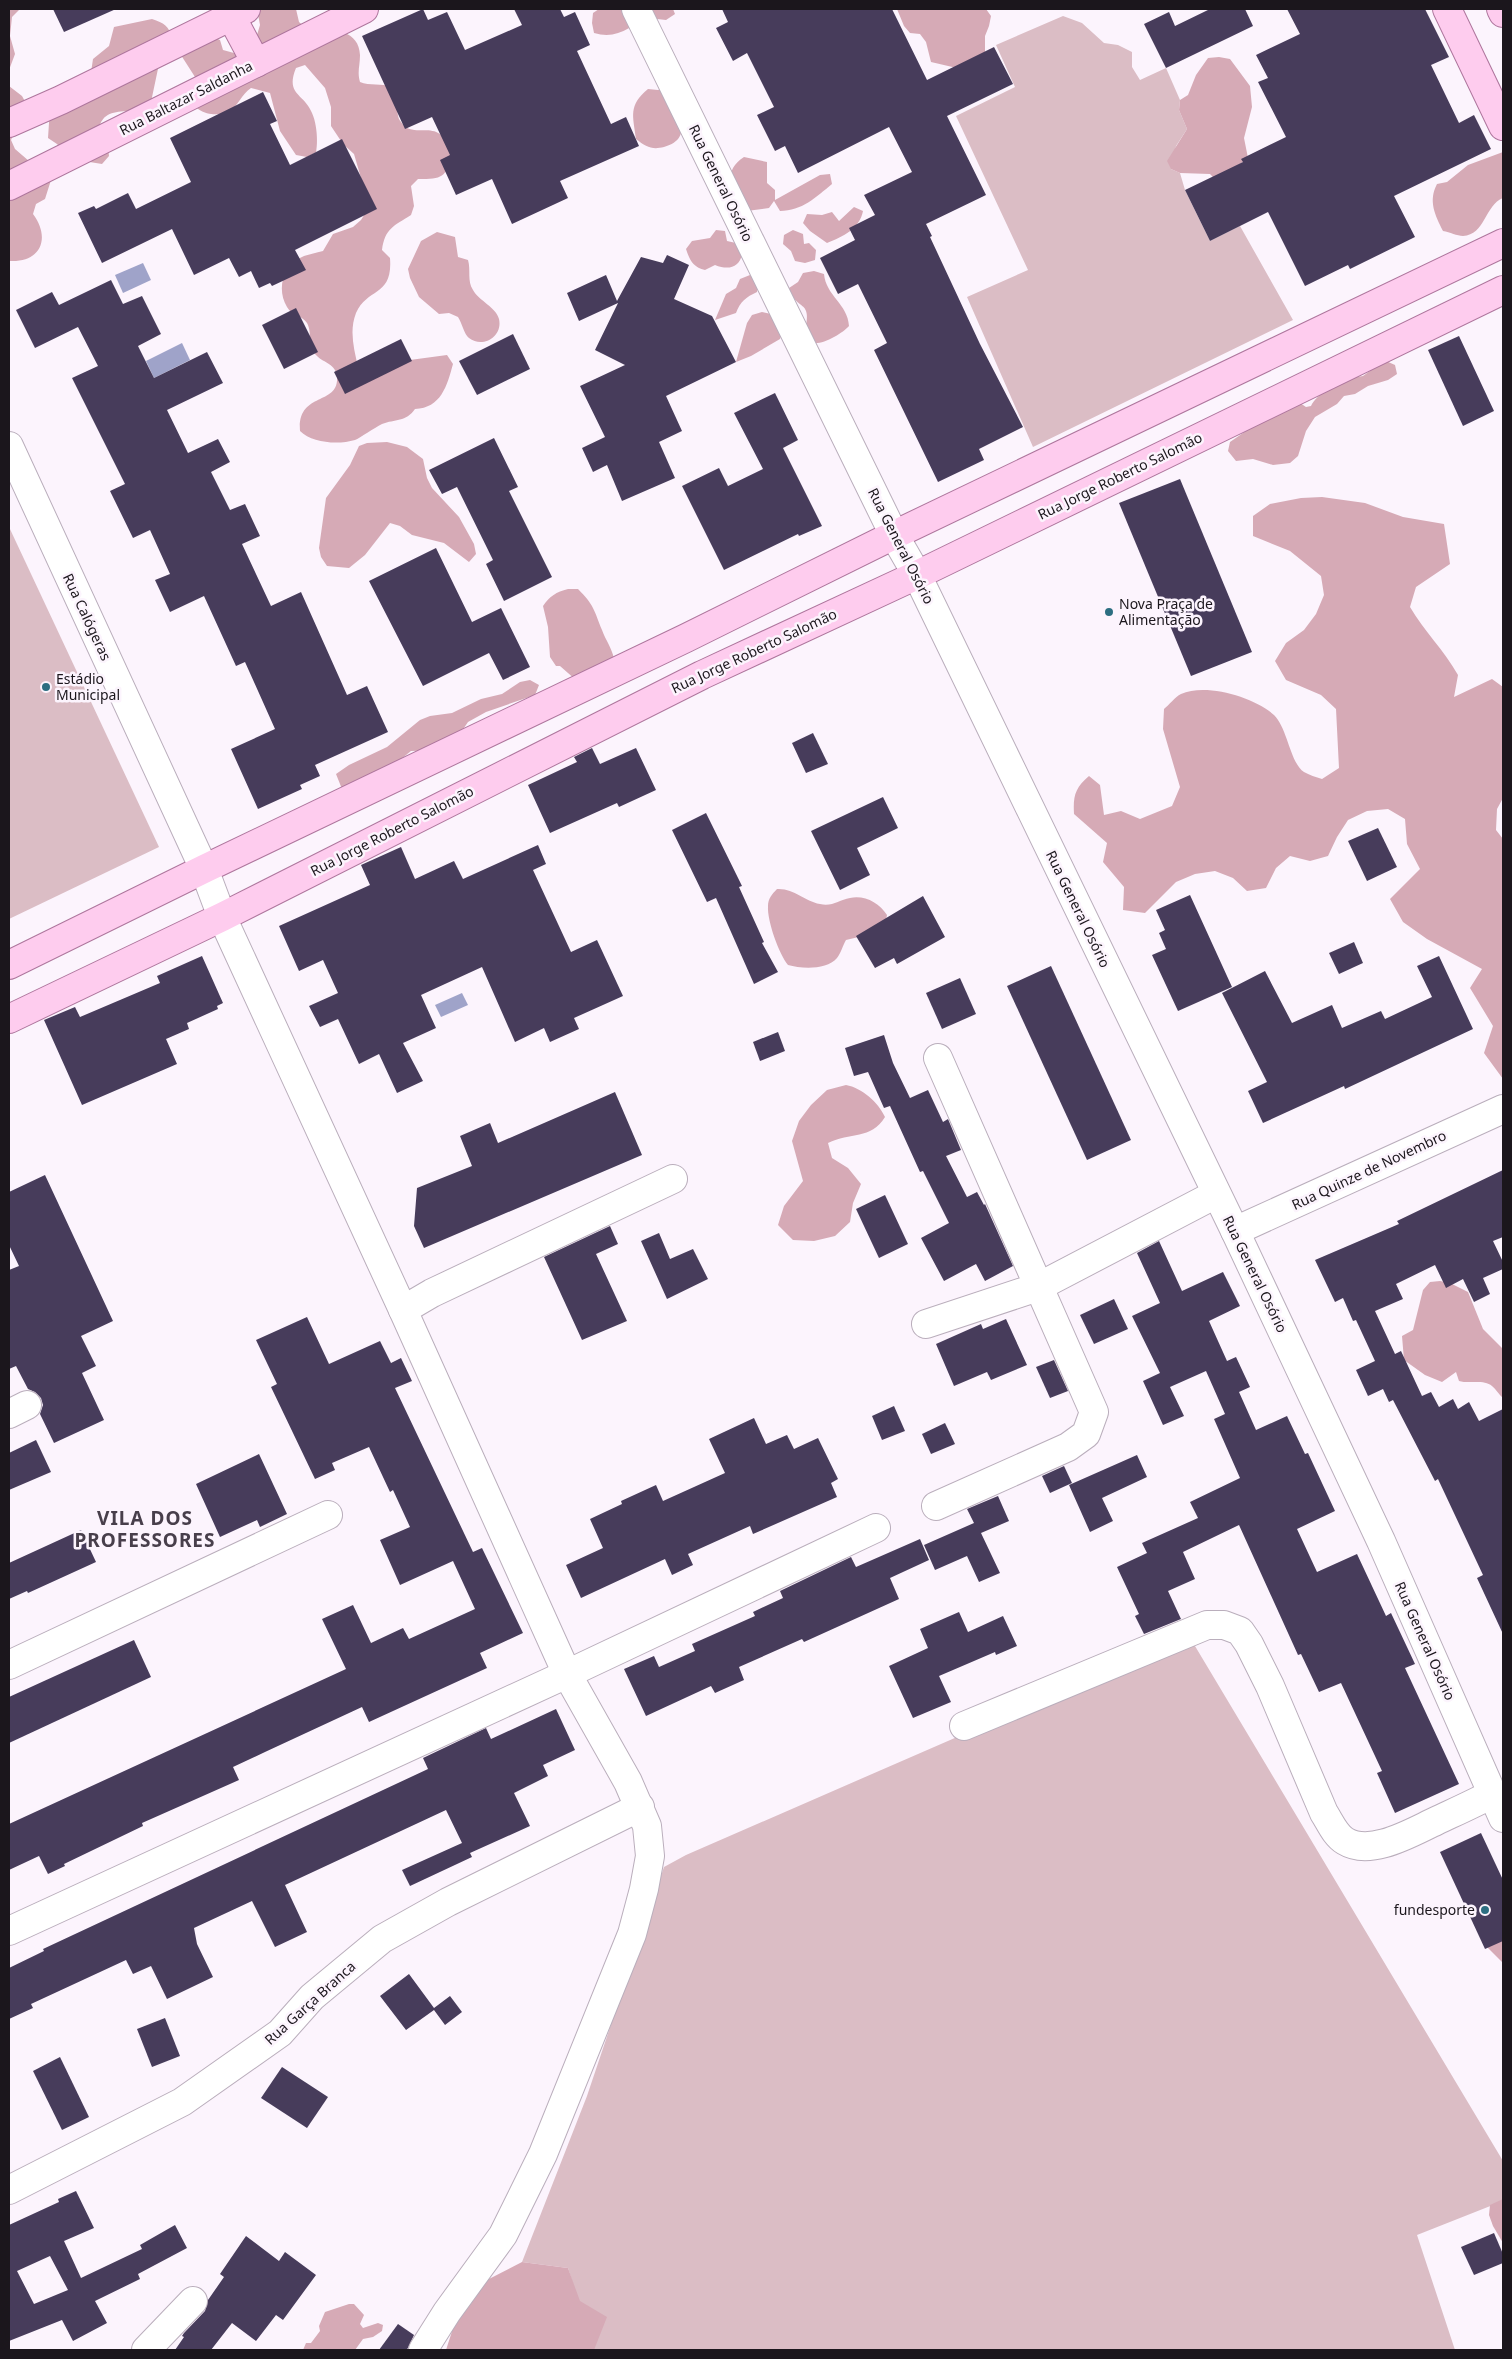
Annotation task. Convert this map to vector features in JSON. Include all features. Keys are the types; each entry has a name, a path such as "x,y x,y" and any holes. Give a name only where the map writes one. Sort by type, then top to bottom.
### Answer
{"main road":[{"name":"Rua Baltazar Saldanha","path":"9,186 364,9"},
{"path":"1447,9 1503,126"},
{"path":"1501,9 1503,13"},
{"path":"9,123 61,100 239,12 256,63"},
{"path":"9,965 204,869 686,638 894,535 1503,243"},
{"name":"Rua Jorge Roberto Salomão","path":"9,1019 222,917 702,675 917,575 1503,290"},
{"path":"686,638 702,675"}],"street":[{"name":"Rua General Osório","path":"636,9 894,535 917,575 1235,1231 1381,1541 1503,1818"},
{"name":"Rua Calógeras","path":"9,446 204,869 222,917 403,1310 567,1674 640,1808 647,1826 650,1856 644,1889 632,1934 543,2154 502,2235 447,2312 424,2350"},
{"path":"936,1506 1068,1447 1086,1434 1094,1412 938,1058"},
{"name":"Rua Quinze de Novembro","path":"1235,1231 1503,1109"},
{"path":"403,1310 432,1293 673,1179"},
{"path":"926,1324 1038,1287 1216,1194"},
{"path":"9,1665 328,1515"},
{"path":"9,1931 567,1674 876,1528"},
{"path":"964,1726 1207,1625 1224,1625 1240,1631 1250,1644 1324,1813 1335,1831 1344,1840 1355,1845 1370,1846 1391,1841 1465,1809 1492,1794"},
{"name":"Rua Garça Branca","path":"9,2190 182,2102 280,2033 312,1998 382,1939 448,1902 640,1808"},
{"path":"146,2350 193,2301"}],"shaded area":[{"path":"9,9 20,9 12,17 10,36 15,54 9,70"},
{"path":"257,9 296,9 299,22 307,29 324,29 348,34 358,46 360,82 384,85 394,90 401,122 409,129 430,130 440,134 453,154 448,168 442,176 418,179 411,186 414,206 411,215 391,228 383,243 382,250 390,258 388,279 384,286 361,305 356,313 353,326 354,347 358,367 447,355 453,364 448,380 442,394 431,405 415,409 404,418 382,424 357,439 348,442 326,442 311,438 300,431 301,418 305,410 311,404 332,392 336,386 337,377 332,366 314,352 307,323 287,307 282,293 282,285 286,271 291,265 304,256 323,251 333,234 353,227 366,212 368,202 354,154 343,144 331,126 331,107 325,88 305,65 296,68 293,84 294,89 309,106 315,122 316,152 307,157 296,155 280,131 270,93 251,88 230,111 212,114 200,111 192,102 191,96 195,77 179,52 210,36 220,40 223,50 234,53 243,49 257,35 260,25"},
{"path":"599,9 673,9 675,14 666,20 657,19 649,13 624,31 602,35 594,33 592,23 593,13"},
{"path":"897,9 986,9 991,16 985,36 985,55 961,69 931,62 926,42 920,34 910,33 904,26"},
{"path":"1063,16 1082,23 1104,43 1118,45 1132,52 1132,67 1140,80 1166,68 1180,100 1179,110 1187,129 1176,146 1171,169 1180,173 1185,190 1210,241 1240,226 1293,320 1033,447 967,297 1028,270 956,116 1015,87 996,45"},
{"path":"152,19 165,26 172,38 159,64 151,102 134,109 112,113 104,118 99,127 108,146 109,156 102,164 71,159 57,144 48,138 50,108 90,79 93,59 109,46 114,27"},
{"path":"1208,58 1230,59 1250,86 1252,107 1244,138 1248,158 1217,181 1210,174 1180,173 1171,169 1167,161 1187,129 1179,110 1180,100 1188,95 1196,75"},
{"path":"9,86 22,96 27,105 11,140 15,149 51,180 45,199 36,204 33,214 41,232 42,240 40,247 29,258 20,261 9,261"},
{"path":"668,86 681,121 682,130 680,137 674,143 664,147 649,147 636,139 633,111 637,101 648,89 658,90"},
{"path":"1503,152 1503,198 1492,207 1476,231 1461,236 1443,231 1435,214 1433,202 1434,190 1437,184 1447,182 1468,165"},
{"path":"744,157 767,162 767,183 775,190 775,200 820,175 830,174 832,184 820,194 795,209 780,211 774,201 769,208 739,212 731,189 730,175 737,163"},
{"path":"854,207 863,211 855,227 845,235 827,243 810,231 803,223 807,214 822,215 832,212 839,221"},
{"path":"716,230 725,231 727,241 736,243 743,250 742,256 734,266 725,268 715,265 705,270 701,269 692,263 686,249 692,241 710,238"},
{"path":"793,230 803,234 804,244 809,243 816,250 815,260 805,263 795,261 791,251 783,244 784,235"},
{"path":"437,232 455,237 458,257 468,260 470,283 473,290 495,311 499,319 499,325 498,331 491,339 480,342 474,341 466,334 458,317 449,313 439,314 419,297 408,269 421,241"},
{"path":"814,271 824,274 829,288 848,318 849,326 832,338 817,343 813,343 805,331 807,314 803,306 792,295 789,288 798,282 803,273"},
{"path":"750,275 758,282 757,292 744,300 736,313 715,320 726,294 736,288 740,279"},
{"path":"762,312 771,314 783,330 780,339 751,356 736,362 747,323 752,315"},
{"path":"1386,361 1395,365 1397,374 1388,380 1368,386 1355,394 1344,396 1337,404 1315,417 1306,431 1298,456 1290,463 1273,465 1253,459 1236,461 1228,451 1230,442 1256,424 1297,401 1306,407 1311,406 1322,393 1334,385 1351,377 1363,376"},
{"path":"387,442 407,447 423,459 427,478 432,488 459,517 474,544 476,554 469,562 444,543 412,535 400,526 390,523 365,555 349,568 327,566 321,557 319,548 326,498 350,465 359,446 367,443"},
{"path":"1322,497 1365,503 1403,517 1444,524 1450,564 1416,587 1410,607 1458,675 1454,697 1492,679 1503,687 1503,798 1497,809 1496,830 1503,839 1503,1079 1484,1053 1493,1026 1470,988 1482,969 1427,939 1403,922 1390,899 1420,869 1407,844 1405,819 1388,809 1367,811 1348,820 1328,856 1310,861 1290,856 1276,868 1266,888 1247,891 1233,878 1215,871 1195,874 1176,882 1145,913 1123,910 1124,887 1103,862 1107,843 1074,814 1076,793 1089,776 1100,785 1104,815 1121,811 1140,819 1172,806 1180,787 1163,729 1164,709 1179,695 1191,691 1216,691 1242,698 1265,708 1279,721 1295,761 1304,772 1322,779 1339,768 1336,709 1321,695 1286,680 1275,661 1286,643 1304,630 1316,614 1324,595 1321,576 1290,551 1253,536 1253,516 1270,504 1301,498"},
{"name":"Estádio Municipal","path":"9,527 159,847 9,919"},
{"path":"568,589 578,589 591,604 614,659 576,680 560,666 556,666 550,657 548,627 543,606 554,595"},
{"path":"530,680 539,685 535,695 486,712 468,722 451,747 441,750 411,751 380,776 344,794 336,774 349,765 387,747 420,720 430,716 452,713 481,699 502,694 520,682"},
{"path":"777,889 789,890 824,905 856,897 866,899 880,907 887,915 885,925 867,935 846,940 837,958 827,965 807,968 788,965 774,937 769,920 768,903"},
{"path":"846,1085 858,1089 869,1096 885,1117 873,1129 867,1132 828,1143 832,1158 848,1168 861,1184 853,1203 850,1222 835,1236 814,1241 793,1240 778,1225 784,1206 803,1181 792,1141 799,1121 811,1105 827,1090"},
{"path":"1430,1282 1450,1283 1468,1292 1483,1329 1503,1349 1503,1398 1489,1384 1459,1381 1456,1372 1442,1382 1425,1375 1404,1360 1402,1336 1413,1330 1423,1290"},
{"path":"1189,1636 1503,2161 1503,2201 1417,2235 1455,2350 594,2350 568,2268 522,2262 587,2096 664,1867 686,1855"},
{"path":"1503,1919 1503,1963 1488,1948 1490,1922"},
{"path":"1503,2199 1503,2243 1489,2215 1490,2205"},
{"path":"522,2262 568,2268 580,2301 607,2317 594,2350 446,2350 456,2319 487,2280"},
{"path":"354,2304 364,2315 360,2324 363,2328 378,2323 383,2325 382,2331 373,2337 363,2339 355,2350 303,2350 306,2343 311,2343 320,2331 319,2326 325,2312"}],"water":[{"path":"143,263 151,280 123,293 115,275"},
{"path":"182,343 190,360 154,378 146,361"},
{"path":"462,993 468,1005 441,1017 435,1005"}],"building":[{"path":"53,9 116,9 64,32"},
{"path":"423,9 428,20 447,12 465,50 522,25 514,9 560,9 564,17 575,12 590,45 577,51 611,124 626,117 639,146 560,181 568,198 512,224 492,179 456,195 440,160 450,155 432,117 405,129 362,36"},
{"path":"722,9 892,9 927,80 994,47 1013,84 947,116 986,195 926,224 932,236 930,237 980,344 1023,427 979,449 984,460 938,482 874,350 887,343 858,284 838,294 820,258 855,240 849,228 875,215 864,195 912,172 889,127 798,173 785,146 775,151 757,115 774,107 747,53 733,61 716,28 728,22"},
{"path":"1210,9 1245,9 1253,26 1166,68 1144,24 1169,12 1175,26"},
{"path":"1287,9 1425,9 1449,57 1431,65 1459,123 1474,115 1491,149 1394,196 1415,237 1350,269 1348,265 1305,286 1268,212 1210,241 1185,190 1243,162 1241,159 1286,137 1258,82 1268,78 1256,55 1300,34"},
{"path":"263,92 277,121 270,124 290,165 342,139 377,209 295,250 306,270 272,286 270,283 259,288 251,271 239,277 229,258 194,275 172,229 102,263 78,213 94,206 96,209 128,193 136,209 191,182 170,138"},
{"path":"667,255 689,265 674,299 712,316 736,362 666,396 682,431 659,442 675,478 622,501 607,465 593,472 582,448 605,437 580,386 625,365 595,350 618,303 579,321 567,293 606,275 617,301 641,257 663,263"},
{"path":"111,280 123,304 142,296 161,334 138,346 154,378 207,352 223,383 167,410 188,453 218,439 230,462 211,472 230,510 245,504 260,536 242,544 271,606 301,592 347,695 367,686 388,732 315,765 320,776 300,785 302,789 258,809 231,749 275,729 245,662 236,666 204,596 170,612 155,580 170,574 150,530 133,538 110,491 125,484 72,378 98,366 78,327 35,348 16,310 52,292 59,305"},
{"path":"296,308 318,352 284,369 262,325"},
{"path":"513,334 530,369 477,395 459,361"},
{"path":"1459,336 1494,411 1463,426 1428,350"},
{"path":"401,339 412,361 345,394 334,372"},
{"path":"775,393 798,440 783,448 822,526 799,536 798,534 724,570 682,486 719,468 728,486 763,469 734,413"},
{"path":"494,438 518,487 509,491 552,577 504,601 486,564 493,560 457,487 442,494 429,470"},
{"path":"1180,479 1252,652 1191,676 1119,503"},
{"path":"436,548 472,622 501,608 530,667 503,680 489,653 423,686 369,581"},
{"path":"813,733 828,764 806,773 792,743"},
{"path":"592,748 600,764 636,748 656,790 619,807 617,803 550,833 528,785 577,762 574,757"},
{"path":"883,797 898,828 857,848 870,875 840,890 811,831"},
{"path":"706,813 742,886 739,887 764,942 762,943 778,972 754,984 716,898 707,902 672,830"},
{"path":"1378,828 1397,867 1367,881 1348,841"},
{"path":"538,845 546,864 533,870 571,952 597,940 623,996 574,1018 579,1029 550,1042 544,1028 515,1042 482,967 421,995 436,1028 403,1043 423,1081 397,1093 379,1054 359,1064 338,1019 320,1027 309,1006 338,993 323,960 299,971 279,926 370,885 361,865 401,847 415,879 454,861 463,879"},
{"path":"1190,895 1232,987 1178,1011 1152,955 1166,949 1159,933 1165,930 1156,910"},
{"path":"923,896 945,937 897,964 894,958 875,968 856,936"},
{"path":"1354,942 1363,963 1339,974 1329,953"},
{"path":"202,956 223,1003 217,1006 218,1009 187,1023 189,1029 166,1039 177,1064 82,1105 44,1020 75,1007 80,1017 160,983 157,976"},
{"path":"1439,956 1473,1029 1345,1089 1344,1086 1263,1123 1248,1091 1267,1082 1222,993 1265,971 1292,1023 1332,1005 1342,1028 1381,1011 1385,1019 1432,997 1417,966"},
{"path":"1051,966 1131,1140 1087,1160 1007,986"},
{"path":"960,978 976,1014 942,1029 926,993"},
{"path":"778,1032 785,1051 760,1061 753,1042"},
{"path":"884,1035 893,1063 910,1098 928,1090 943,1122 948,1119 961,1150 946,1156 967,1197 977,1192 985,1204 1013,1266 985,1281 976,1264 944,1281 921,1238 949,1223 923,1171 920,1172 890,1106 884,1108 868,1072 854,1076 845,1048"},
{"path":"615,1092 642,1155 424,1248 414,1226 417,1188 472,1166 460,1136 490,1123 498,1143"},
{"path":"1503,1170 1503,1237 1493,1241 1503,1262 1503,1269 1483,1278 1490,1294 1474,1302 1463,1279 1446,1288 1435,1265 1396,1284 1403,1299 1375,1311 1395,1354 1401,1351 1422,1396 1431,1392 1439,1407 1453,1399 1458,1409 1469,1402 1479,1421 1503,1409 1503,1634 1477,1578 1483,1575 1438,1479 1435,1481 1393,1400 1389,1402 1383,1389 1368,1396 1356,1370 1375,1361 1356,1320 1353,1321 1343,1298 1335,1302 1315,1260 1399,1224 1397,1221"},
{"path":"45,1175 113,1321 81,1336 96,1366 82,1373 104,1420 54,1443 40,1414 43,1405 41,1398 35,1392 28,1389 16,1366 9,1369 9,1270 19,1266 9,1245 9,1192"},
{"path":"885,1195 908,1244 879,1258 856,1209"},
{"path":"610,1226 618,1244 596,1254 627,1321 582,1340 544,1257"},
{"path":"659,1233 670,1259 693,1249 708,1279 667,1299 641,1241"},
{"path":"1159,1241 1182,1291 1223,1272 1240,1306 1209,1321 1227,1361 1236,1357 1250,1387 1239,1392 1256,1430 1287,1416 1305,1454 1308,1453 1335,1511 1297,1529 1317,1572 1357,1554 1386,1616 1391,1613 1415,1664 1405,1668 1459,1784 1395,1813 1377,1773 1382,1771 1341,1683 1319,1692 1301,1654 1298,1655 1239,1525 1183,1552 1195,1579 1168,1591 1181,1619 1144,1634 1135,1616 1139,1614 1117,1567 1147,1553 1142,1543 1198,1518 1190,1502 1240,1478 1214,1419 1225,1414 1206,1371 1170,1387 1184,1416 1163,1425 1143,1381 1160,1373 1132,1316 1160,1303 1137,1253"},
{"path":"1114,1299 1128,1329 1094,1344 1080,1315"},
{"path":"307,1317 329,1364 380,1341 391,1363 401,1358 412,1381 395,1388 473,1552 482,1548 523,1633 480,1653 487,1668 369,1722 362,1707 233,1767 239,1780 142,1823 143,1826 64,1864 65,1866 48,1874 39,1856 9,1870 9,1824 346,1669 322,1619 353,1605 371,1643 403,1628 409,1639 475,1609 453,1561 400,1585 380,1540 410,1527 393,1490 390,1492 369,1447 332,1463 335,1470 315,1479 271,1387 277,1384 256,1340"},
{"path":"1006,1319 1027,1365 991,1380 987,1372 954,1386 936,1344 981,1324 983,1329"},
{"path":"1054,1360 1068,1391 1050,1398 1036,1367"},
{"path":"894,1406 905,1431 882,1440 872,1416"},
{"path":"754,1418 766,1444 787,1435 794,1449 818,1438 838,1479 831,1483 837,1497 753,1534 750,1526 688,1554 693,1565 672,1575 665,1559 581,1598 566,1565 603,1548 590,1519 622,1504 621,1501 656,1485 663,1501 725,1473 709,1439"},
{"path":"945,1423 955,1444 931,1454 922,1434"},
{"path":"36,1440 51,1472 9,1490 9,1453"},
{"path":"259,1454 287,1514 260,1527 257,1520 220,1537 196,1484"},
{"path":"1137,1455 1147,1477 1102,1498 1113,1521 1090,1532 1069,1485"},
{"path":"1064,1466 1072,1483 1050,1493 1042,1476"},
{"path":"998,1496 1009,1521 981,1533 1000,1573 979,1582 967,1556 935,1570 924,1545 974,1523 967,1509"},
{"path":"81,1530 96,1562 28,1593 27,1591 9,1599 9,1563"},
{"path":"920,1539 929,1560 890,1578 899,1599 804,1642 802,1639 739,1667 744,1680 715,1693 711,1686 646,1716 624,1669 654,1656 659,1667 695,1651 692,1644 755,1616 753,1612 783,1598 780,1591 851,1557 856,1567"},
{"path":"959,1612 968,1632 1003,1616 1017,1646 996,1655 995,1652 939,1676 951,1702 913,1718 889,1666 928,1648 920,1629"},
{"path":"134,1640 151,1677 9,1743 9,1697"},
{"path":"556,1709 575,1750 543,1765 548,1776 514,1793 530,1826 470,1853 472,1857 410,1886 402,1870 462,1843 446,1810 285,1885 307,1932 275,1947 252,1901 194,1928 197,1944 213,1977 167,1999 151,1966 133,1974 126,1960 31,2004 33,2008 9,2019 9,1968 44,1951 43,1949 428,1769 423,1758 486,1728 491,1739"},
{"name":"fundesporte","path":"1481,1833 1503,1880 1503,1941 1485,1949 1440,1852"},
{"path":"409,1974 434,2008 450,1996 462,2012 445,2025 434,2010 406,2030 380,1996"},
{"path":"165,2018 180,2056 152,2067 137,2029"},
{"path":"60,2057 89,2117 62,2130 33,2071"},
{"path":"282,2067 328,2097 307,2128 261,2098"},
{"path":"76,2191 94,2228 64,2241 81,2278 142,2249 140,2245 175,2225 187,2248 138,2274 140,2279 95,2301 107,2323 73,2341 62,2320 9,2341 9,2225 59,2202 58,2199","holes":["50,2256 68,2290 34,2304 17,2271"]},
{"path":"1494,2233 1503,2254 1503,2263 1474,2275 1461,2247"},
{"path":"246,2236 279,2261 285,2252 316,2275 283,2320 276,2315 256,2341 232,2323 211,2350 175,2350 184,2337 182,2336 184,2333 205,2311 208,2300 224,2277 220,2274"},
{"path":"398,2324 414,2335 408,2348 406,2350 379,2350"}],"place":[{"name":"Nova Praça de Alimentação","path":"1109,612"},
{"name":"Estádio Municipal","path":"46,687"},
{"name":"fundesporte","path":"1485,1910"}],"district":[{"name":"VILA DOS PROFESSORES","path":"145,1529"}]}
